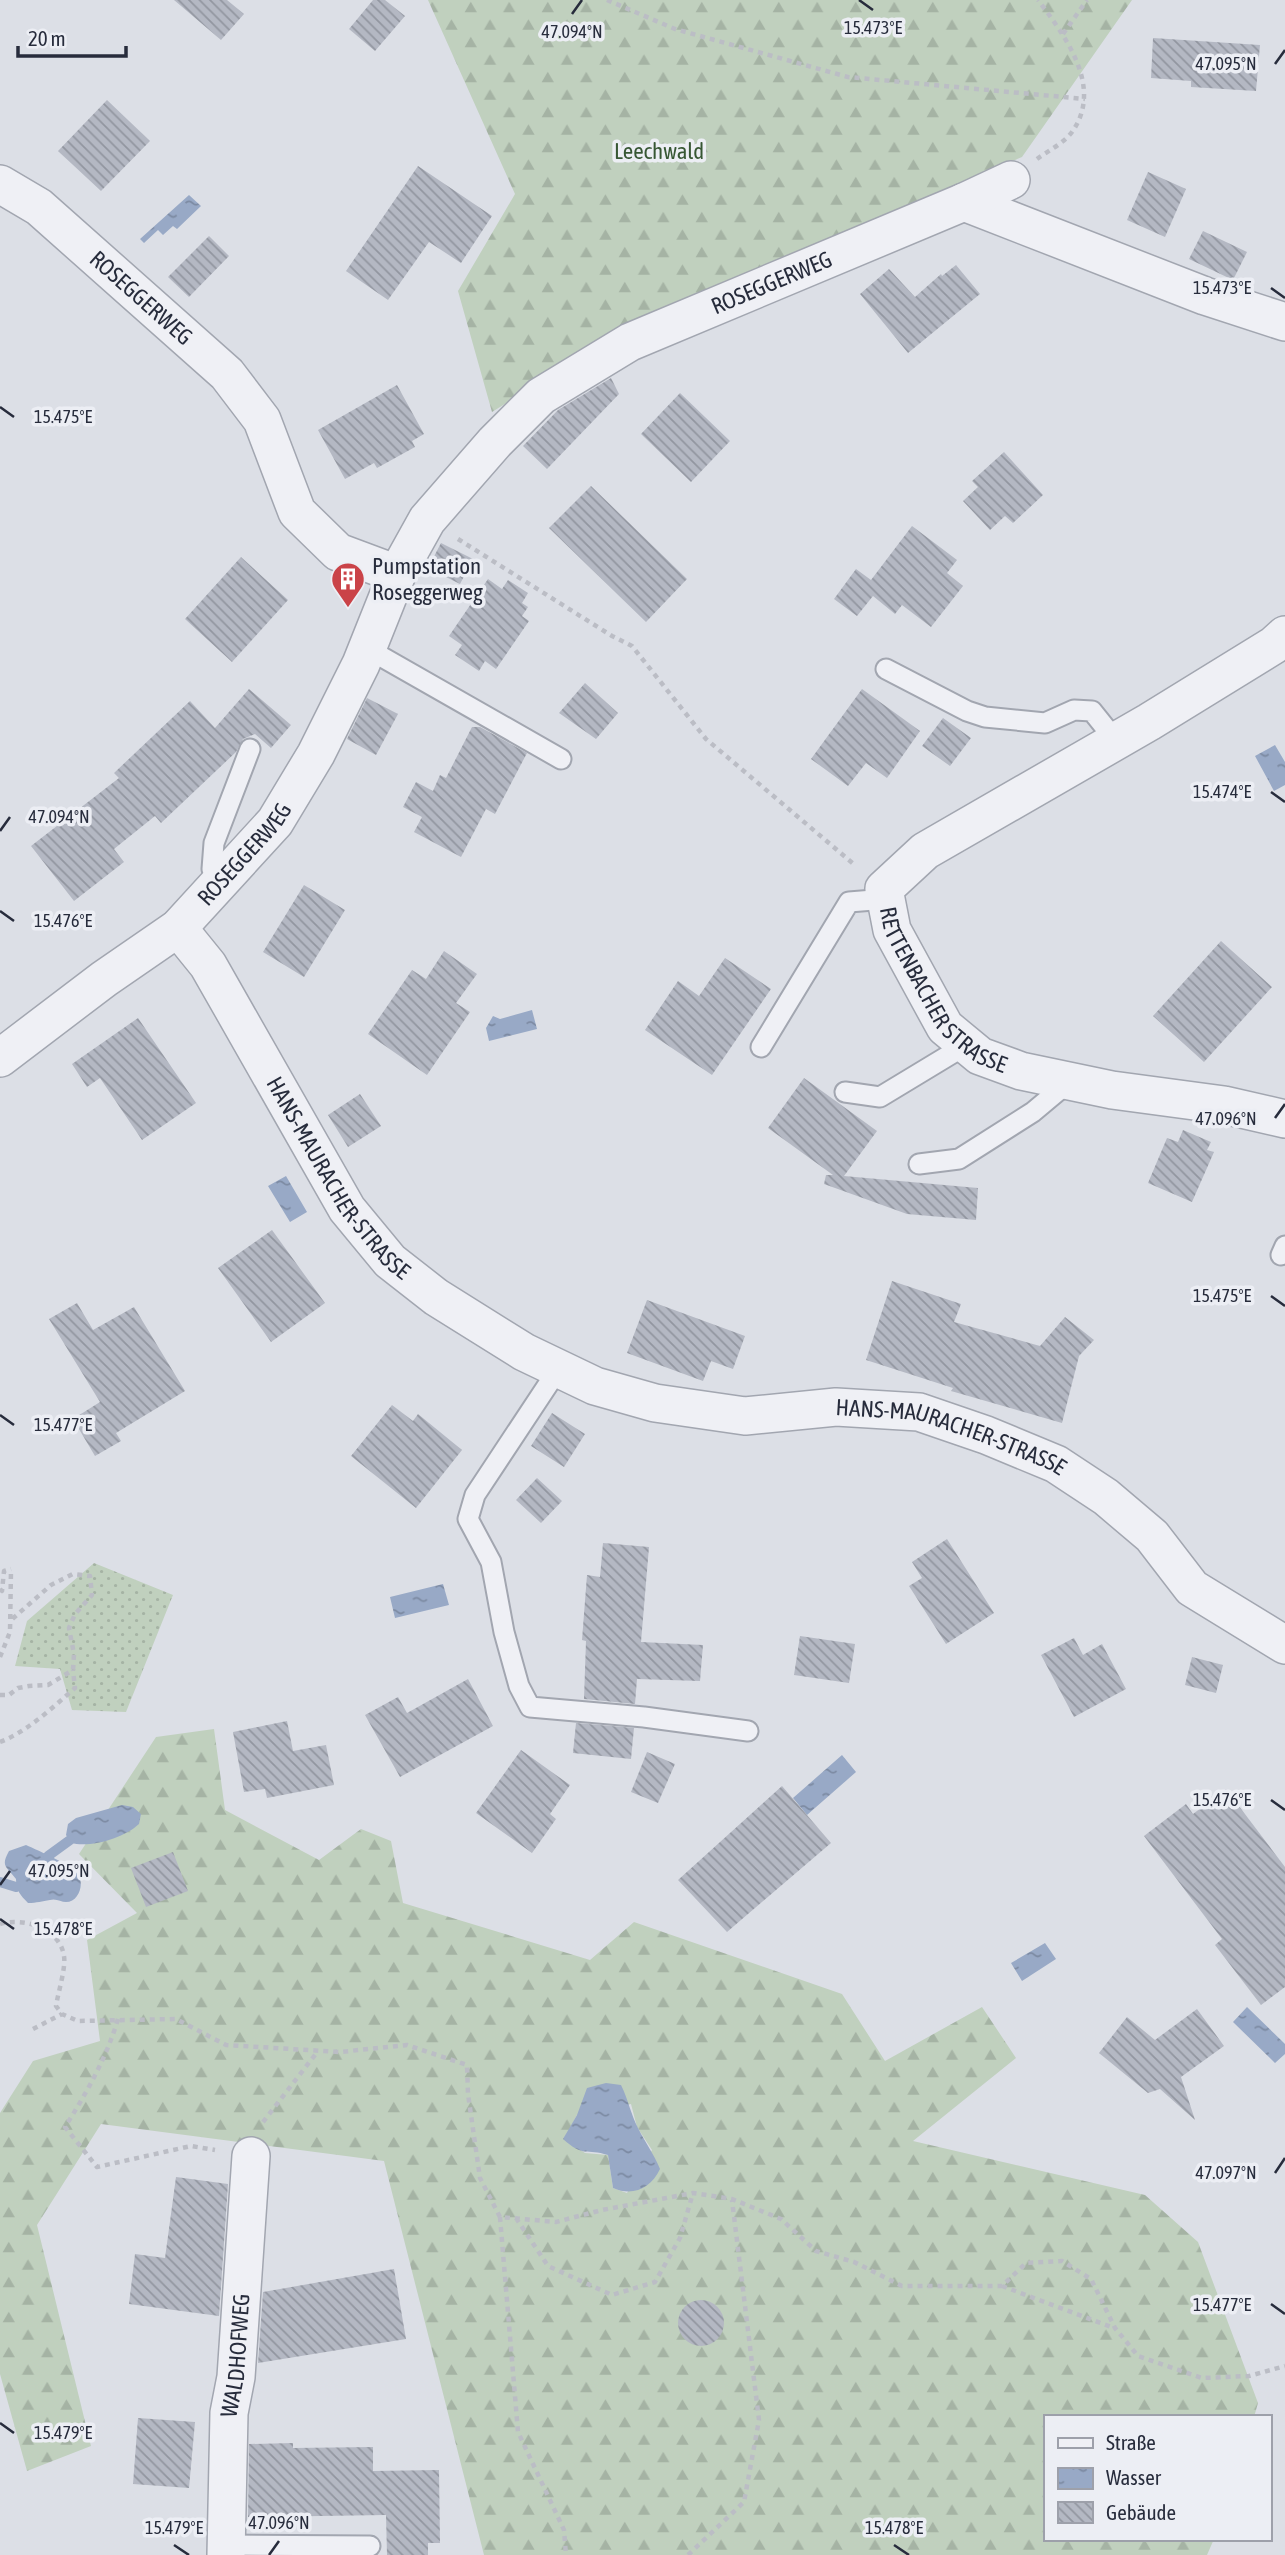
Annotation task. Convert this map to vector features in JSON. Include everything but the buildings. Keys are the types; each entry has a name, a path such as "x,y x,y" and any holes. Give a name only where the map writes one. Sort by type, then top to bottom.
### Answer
{"street":[{"name":"ROSEGGERWEG","path":"0,1058 104,979 178,928 275,822 316,754 368,649 397,574 427,520 495,442 541,396 630,342 1011,180"},
{"name":"ROSEGGERWEG","path":"0,184 39,207 227,374 262,420 297,512 305,520 338,552 397,574"},
{"path":"964,202 1205,296 1285,322"},
{"name":"RETTENBACHER STRASSE","path":"1285,635 1274,645 1116,741 925,851 884,889 892,930 945,1027 980,1056 1021,1071 1112,1090 1224,1105 1285,1119"},
{"name":"HANS-MAURACHER-STRASSE","path":"178,928 208,965 347,1209 390,1261 436,1297 524,1352 595,1386 655,1403 745,1416 836,1407 919,1412 986,1434 1056,1464 1106,1497 1152,1536 1192,1588 1285,1644"},
{"name":"WALDHOFWEG","path":"226,2550 229,2413 236,2378 251,2156"}],"lane":[{"path":"368,649 561,759"},
{"path":"886,669 967,711 985,717 1045,723 1074,710 1092,711 1116,741"},
{"path":"218,885 212,869 215,843 250,749"},
{"path":"761,1046 849,902 886,899"},
{"path":"845,1092 880,1097 966,1045"},
{"path":"919,1164 959,1159 1033,1112 1070,1081"},
{"path":"559,1368 475,1495 468,1519 491,1562 504,1632 524,1697 530,1707 644,1717 748,1731"},
{"path":"226,2550 370,2546"}],"path":[{"path":"607,0 675,29 848,77 1085,99"},
{"path":"1011,180 1071,133 1085,99 1077,60 1063,34 1038,0"},
{"path":"1063,34 1087,0"},
{"path":"456,538 632,646 706,739 842,855"},
{"path":"0,1589 2,1591 4,1571 11,1569 10,1632 0,1657"},
{"path":"0,1742 12,1737 52,1709 75,1688 74,1654 69,1628 75,1614 92,1595 90,1576 73,1574 51,1585 10,1620"},
{"path":"0,1695 9,1695 18,1688 48,1685 73,1670"},
{"path":"0,1916 8,1922"},
{"path":"0,1924 33,1924 54,1936 64,1955 56,2006 62,2014 78,2021 176,2019 226,2045 340,2052 407,2045 467,2065 468,2094 480,2178 500,2217 518,2432 564,2530 566,2555"},
{"path":"33,2029 62,2014"},
{"path":"118,2019 110,2046 94,2080 65,2127 97,2167 191,2146 251,2156 262,2124 318,2051"},
{"path":"500,2217 556,2222 602,2210 693,2193 732,2199 781,2219 816,2251 854,2262 902,2286 1002,2286 1115,2328"},
{"path":"516,2218 548,2266 612,2295 655,2282 680,2238 693,2193"},
{"path":"688,2555 744,2502 759,2420 732,2199"},
{"path":"1002,2286 1026,2263 1062,2261 1091,2279 1115,2328 1138,2356 1202,2378 1249,2376 1285,2366"}],"green space":[{"name":"Leechwald","path":"428,0 1132,0 1022,157 622,331 492,412 458,291 515,194"},
{"path":"94,1563 173,1595 126,1712 72,1710 60,1669 15,1666 27,1621"},
{"path":"214,1729 225,1810 319,1860 361,1829 391,1841 403,1903 590,1960 634,1922 842,1994 885,2061 982,2007 1016,2058 913,2141 1145,2195 1198,2242 1258,2403 1255,2415 1044,2415 1044,2541 1213,2541 1207,2555 484,2555 384,2161 101,2124 37,2225 91,2446 27,2471 0,2374 0,2113 33,2061 100,2041 87,1940 137,1913 79,1854 156,1737","holes":["631,2104 637,2127 652,2150 627,2193 613,2188 608,2155 585,2153 564,2139 577,2115"]}],"water":[{"path":"189,195 201,206 177,229 173,226 163,235 158,230 144,243 140,239"},
{"path":"1275,745 1285,762 1285,785 1274,791 1255,756"},
{"path":"532,1010 537,1029 489,1041 486,1028 493,1016 500,1019"},
{"path":"286,1176 307,1212 290,1222 268,1186"},
{"path":"443,1584 449,1605 395,1618 390,1597"},
{"path":"842,1755 856,1772 807,1815 793,1798"},
{"path":"122,1805 133,1807 141,1814 139,1824 133,1829 97,1843 71,1843 66,1835 68,1824 76,1818"},
{"path":"26,1845 76,1872 81,1884 74,1899 66,1902 52,1900 28,1903 5,1864 9,1851"},
{"path":"1045,1943 1056,1959 1022,1981 1011,1963"},
{"path":"1247,2007 1285,2044 1285,2054 1275,2063 1233,2022"},
{"path":"606,2083 621,2085 636,2123 660,2169 652,2181 641,2189 628,2192 613,2188 608,2155 581,2151 563,2139 577,2115 587,2088"}],"waterway":[{"path":"48,1856 70,1840"},
{"path":"0,1882 16,1887"}],"place":[{"name":"Pumpstation Roseggerweg","path":"348,609"}]}
